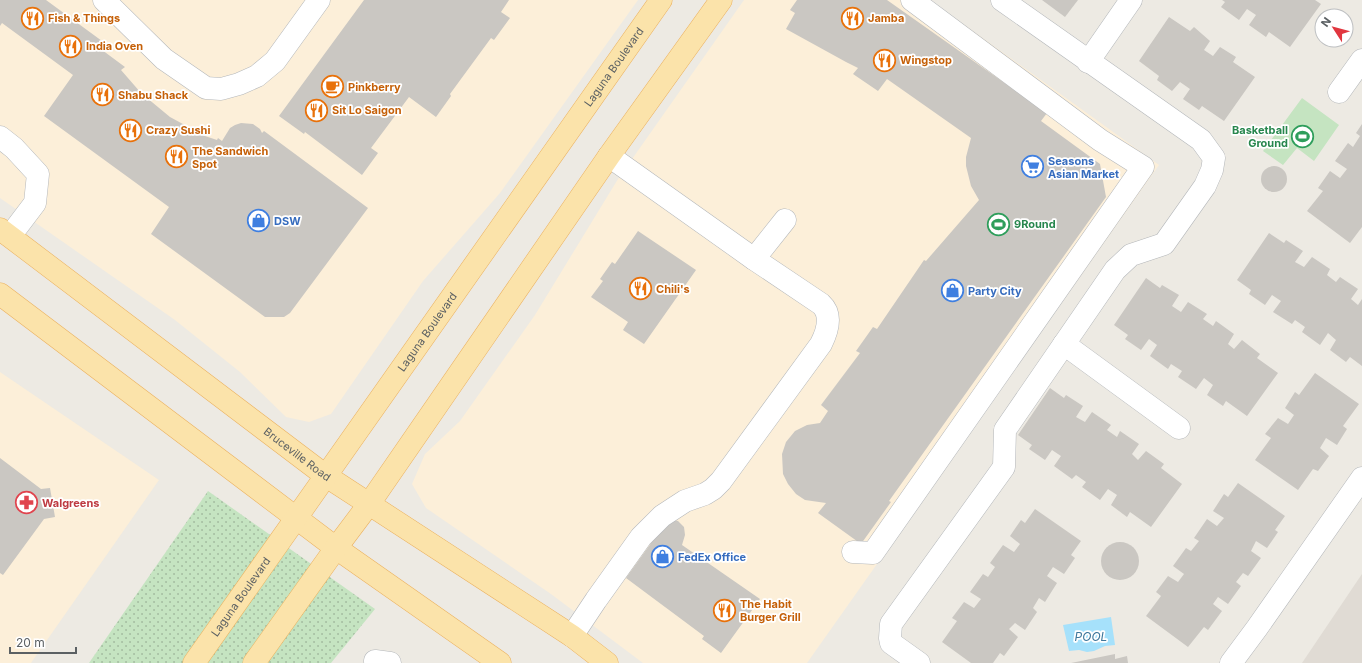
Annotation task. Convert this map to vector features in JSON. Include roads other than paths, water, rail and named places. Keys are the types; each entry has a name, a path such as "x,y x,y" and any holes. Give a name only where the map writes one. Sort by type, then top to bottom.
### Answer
{"main road":[{"name":"Laguna Boulevard","path":"194,663 661,0"},
{"path":"254,663 369,504 609,156 721,0"},
{"name":"Bruceville Road","path":"5,232 326,476 572,636 607,663"},
{"path":"0,294 336,548 500,663"}],"street":[{"path":"104,0 164,59 206,88 221,89 239,84 257,76 275,61 319,0"},
{"path":"853,552 873,553 1143,167 1100,140 912,0"},
{"path":"919,663 891,643 891,624 1004,467 1006,430 1114,270 1131,255 1164,244 1205,186 1212,170 1214,158 1201,140 1088,62 1002,0"},
{"path":"1088,62 1131,0"},
{"path":"1339,92 1362,60"},
{"path":"0,137 14,148 38,174 35,203 5,232"},
{"path":"572,636 596,600 645,533 662,516 672,509 685,501 713,489 721,481 826,335 828,319 825,308 821,304 754,259 609,156"},
{"path":"754,259 785,220"},
{"path":"1064,344 1179,428"},
{"path":"1231,663 1258,628 1362,478"}],"water":[{"name":"POOL","path":"1111,617 1115,645 1105,646 1094,651 1087,652 1079,650 1069,651 1063,625"}],"place":[{"name":"Fish & Things","path":"33,18"},
{"name":"Jamba","path":"853,18"},
{"name":"India Oven","path":"70,46"},
{"name":"Wingstop","path":"884,60"},
{"name":"Pinkberry","path":"333,87"},
{"name":"Shabu Shack","path":"102,95"},
{"name":"Sit Lo Saigon","path":"316,110"},
{"name":"Crazy Sushi","path":"131,130"},
{"name":"Basketball Ground","path":"1303,136"},
{"name":"The Sandwich Spot","path":"177,157"},
{"name":"Seasons Asian Market","path":"1033,167"},
{"name":"DSW","path":"259,221"},
{"name":"9Round","path":"998,224"},
{"name":"Chili's","path":"640,289"},
{"name":"Party City","path":"953,291"},
{"name":"Walgreens","path":"26,503"},
{"name":"FedEx Office","path":"662,557"},
{"name":"The Habit Burger Grill","path":"725,610"}]}
